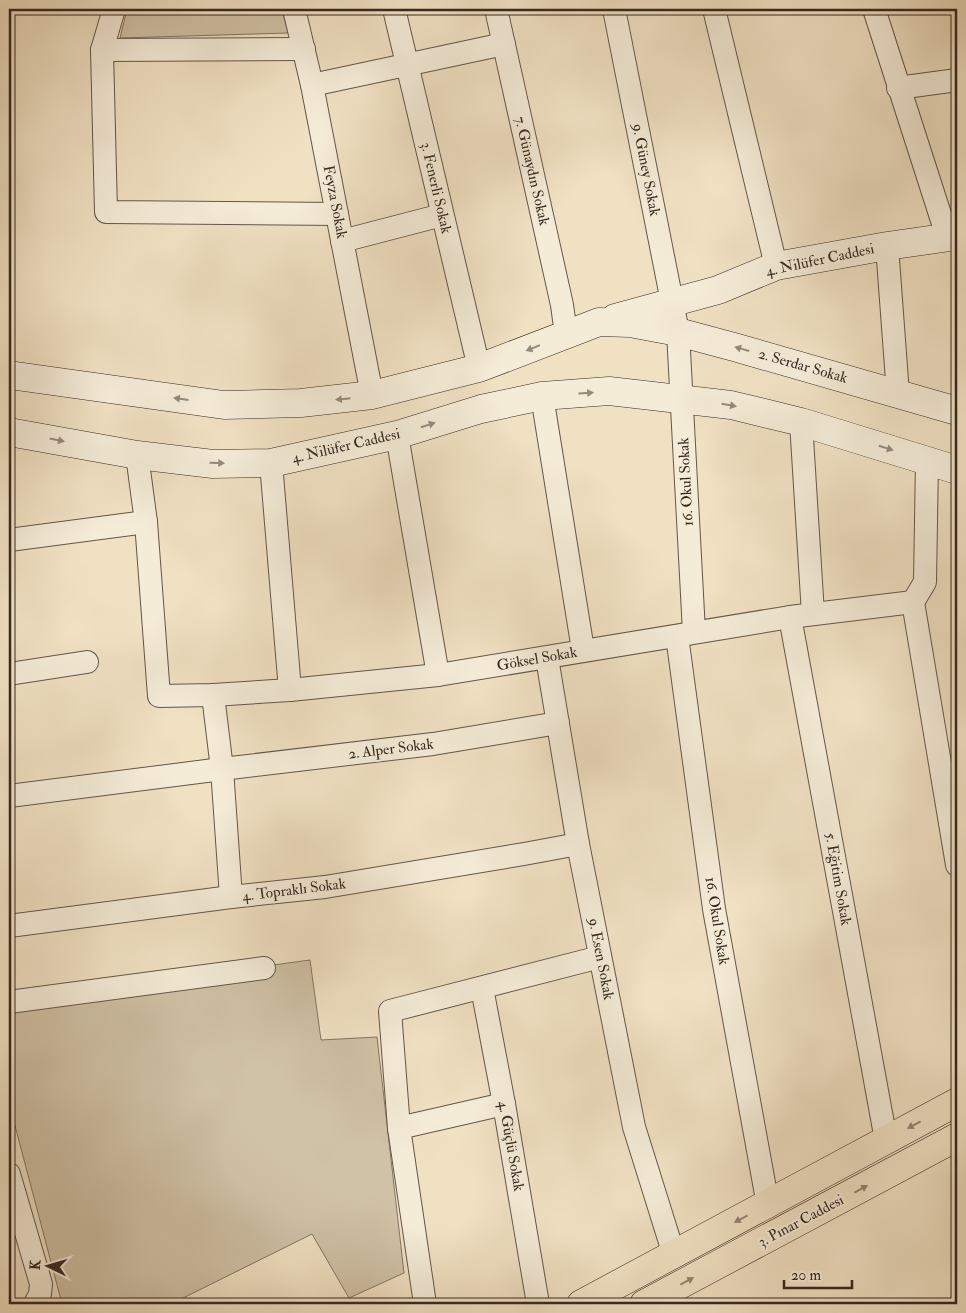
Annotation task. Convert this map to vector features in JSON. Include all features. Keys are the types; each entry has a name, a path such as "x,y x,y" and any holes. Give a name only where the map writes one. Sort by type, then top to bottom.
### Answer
{"main road":[{"name":"4. Nilüfer Caddesi","path":"9,375 224,405 301,403 372,395 478,368 600,322 718,290 776,266 952,236"},
{"name":"4. Nilüfer Caddesi","path":"600,322 630,323 646,326"},
{"name":"2. Serdar Sokak","path":"646,326 678,332 957,412"},
{"name":"4. Nilüfer Caddesi","path":"9,432 137,455 213,464 270,463 397,435 481,409 542,396 609,391 681,399"},
{"path":"681,399 731,405 801,422 957,470"},
{"path":"581,1304 957,1102"},
{"name":"3. Pınar Caddesi","path":"644,1304 957,1137"}],"street":[{"path":"114,9 102,50 106,212 337,214"},
{"name":"Feyza Sokak","path":"294,9 312,85 372,395"},
{"name":"3. Fenerli Sokak","path":"394,9 478,368"},
{"name":"7. Günaydın Sokak","path":"496,9 562,305 566,334"},
{"name":"9. Güney Sokak","path":"614,9 678,332"},
{"path":"714,9 776,266"},
{"path":"874,9 898,88 952,236"},
{"path":"312,85 504,44"},
{"path":"102,50 304,49"},
{"path":"898,88 957,80"},
{"path":"342,240 442,215"},
{"path":"887,246 898,394"},
{"name":"16. Okul Sokak","path":"678,332 685,634 714,909 768,1205"},
{"path":"542,396 583,650"},
{"path":"801,422 813,614"},
{"path":"397,435 438,675"},
{"path":"9,540 146,522 137,455"},
{"path":"927,461 925,582 913,602 957,865"},
{"path":"270,463 290,690"},
{"name":"Göksel Sokak","path":"146,522 159,696 290,690 438,675 790,617 913,602"},
{"name":"5. Eğitim Sokak","path":"790,617 886,1140"},
{"name":"9. Esen Sokak","path":"547,658 578,844 634,1127 674,1254"},
{"path":"9,674 87,662"},
{"path":"213,695 222,769 232,897"},
{"name":"2. Alper Sokak","path":"9,796 433,744 558,723"},
{"name":"4. Topraklı Sokak","path":"9,926 325,887 578,844"},
{"path":"425,1304 399,1128 390,1011 600,957"},
{"path":"9,1002 264,968"},
{"name":"4. Güçlü Sokak","path":"482,988 538,1304"},
{"path":"399,1128 504,1104"},
{"path":"9,1174 41,1284 40,1294 35,1304"}],"shaded area":[{"path":"127,9 282,9 288,33 120,38"},
{"path":"310,960 321,1040 377,1037 404,1273 349,1298 312,1234 171,1304 58,1304 61,1300 9,1103 9,1001"}]}
